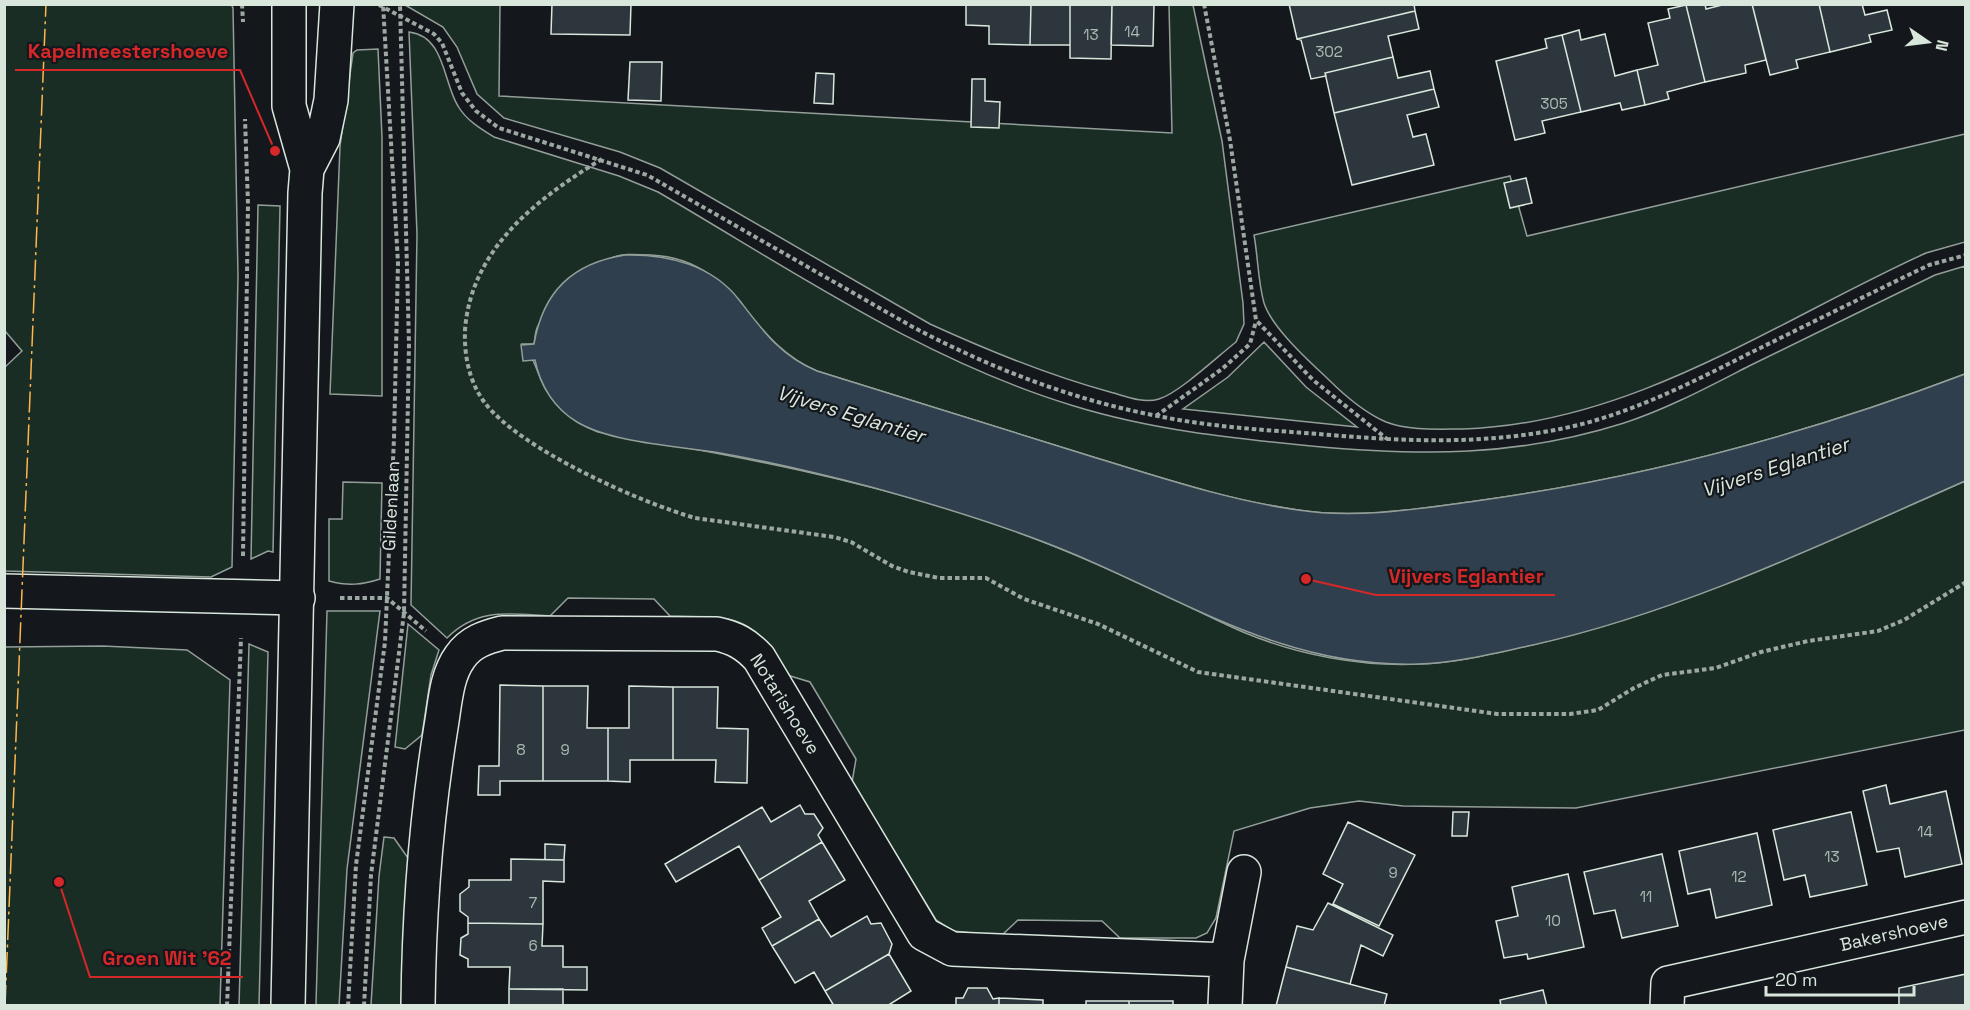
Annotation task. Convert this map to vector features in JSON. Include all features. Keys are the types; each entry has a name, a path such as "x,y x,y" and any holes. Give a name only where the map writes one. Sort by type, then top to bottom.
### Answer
{"street":[{"path":"288,1005 308,170 289,106 289,4"},
{"path":"308,170 323,138 331,100 337,4"},
{"path":"4,591 298,598"},
{"name":"Notarishoeve","path":"459,658 469,646 502,633 717,634 733,638 759,658 924,934 938,943 966,952 1227,960"},
{"path":"418,1005 428,824 450,676 459,658"},
{"path":"1226,1005 1227,960 1244,872"},
{"name":"Bakershoeve","path":"1667,1005 1668,983 1965,917"}],"path":[{"path":"242,4 243,28"},
{"path":"364,1005 371,875 404,613 409,344 400,4"},
{"path":"1155,416 1222,369 1250,344 1256,320 1230,140 1204,4"},
{"path":"383,5 434,34 442,43 462,93 486,120 511,133 602,159 663,183 947,345 1039,383 1155,416 1205,424 1388,441 1449,442 1520,436 1588,422 1624,411 1674,391 1929,265 1965,255"},
{"name":"Gildenlaan","path":"348,1005 356,865 377,715 387,598 394,438 398,263 383,5"},
{"path":"226,1005 242,598 248,204 245,110"},
{"path":"602,159 541,199 508,231 494,250 482,269 469,303 465,340 468,369 485,403 510,428 584,472 673,512 703,520 834,537 851,542 892,566 926,576 986,578 1024,599 1098,624 1198,672 1488,714 1570,714 1598,710 1611,705 1634,688 1662,675 1723,667 1761,652 1808,640 1865,634 1885,629 1904,620 1965,582"},
{"path":"1256,320 1313,380 1388,441"},
{"path":"387,598 459,658"}],"green space":[{"path":"5,4 231,4 233,8 238,276 232,567 211,577 5,571 5,367 22,351 5,331"},
{"path":"405,5 500,5 499,96 1172,133 1169,5 1193,5 1222,141 1244,324 1236,342 1177,390 1159,399 1140,400 1128,397 1018,362 930,324 660,168 620,152 504,118 477,94 457,47 443,27"},
{"path":"409,32 421,35 430,42 441,62 461,111 474,124 494,137 619,176 658,192 860,311 965,365 1074,406 1133,421 1191,432 1311,446 1430,452 1507,448 1584,434 1624,423 1672,404 1935,275 1965,266 1965,374 1846,416 1663,467 1539,491 1387,512 1320,513 1272,506 1219,494 817,371 793,358 773,341 723,286 704,271 680,260 651,255 619,255 606,261 547,314 537,328 534,344 522,344 532,358 547,391 558,406 572,418 598,432 800,470 949,509 1069,552 1264,640 1330,658 1375,664 1433,663 1474,658 1584,632 1640,615 1804,552 1965,481 1965,730 1576,808 1403,806 1359,801 1310,808 1234,831 1216,918 1207,933 1196,938 1120,938 1102,921 1018,920 1001,936 953,931 936,920 852,782 856,759 810,682 787,675 774,654 751,629 727,619 670,616 654,599 568,598 550,616 508,614 483,617 459,628 447,638 411,605 417,234"},
{"path":"378,49 382,137 382,396 330,394 340,146 353,53 357,50"},
{"path":"1965,134 1965,242 1926,253 1702,365 1645,389 1586,409 1526,423 1463,429 1424,429 1386,422 1348,397 1292,344 1268,313 1262,295 1254,235 1510,176 1527,236"},
{"path":"258,205 280,206 273,552 268,551 251,559"},
{"path":"1264,342 1306,387 1357,427 1183,409 1228,377"},
{"path":"343,482 382,483 380,579 355,584 329,581 329,519 342,519"},
{"path":"327,611 380,611 347,869 339,1006 316,1005"},
{"path":"408,624 439,650 431,675 422,735 405,749 395,747"},
{"path":"249,644 268,652 259,1005 239,1006"},
{"path":"103,646 187,650 230,680 220,1005 5,1005 5,647"},
{"path":"384,837 394,838 408,858 401,1005 371,1005 379,876"}],"water":[{"path":"625,255 657,257 689,264 717,278 740,301 774,342 793,358 817,371 1167,480 1272,506 1320,513 1387,512 1476,501 1601,480 1663,467 1785,434 1906,396 1965,374 1965,481 1753,574 1699,595 1589,631 1462,660 1433,663 1371,662 1326,656 1241,629 1076,555 949,509 777,464 608,435 577,422 555,404 545,388 535,360 523,361 521,345 534,344 538,325 545,309 563,283 590,265"}],"building":[{"path":"552,4 631,4 630,35 551,34"},
{"path":"966,4 1031,4 1030,45 989,44 989,26 966,25"},
{"path":"1031,4 1070,4 1070,45 1030,45"},
{"path":"1070,4 1112,4 1111,59 1070,58"},
{"path":"1112,4 1154,4 1153,46 1111,45"},
{"path":"1289,4 1414,4 1415,11 1297,39"},
{"path":"1705,4 1706,9 1726,4 1752,4 1766,60 1745,65 1746,73 1705,82 1686,5"},
{"path":"1752,4 1819,4 1830,52 1796,60 1798,68 1770,75"},
{"path":"1819,4 1862,4 1865,15 1887,10 1892,30 1869,35 1871,42 1830,52"},
{"path":"1686,5 1705,82 1667,92 1669,99 1645,105 1637,70 1658,65 1648,23 1670,18 1668,9"},
{"path":"1415,11 1419,29 1388,36 1393,57 1325,73 1326,76 1311,79 1301,40 1297,39"},
{"path":"1579,30 1581,40 1605,34 1615,76 1637,70 1645,105 1622,110 1620,103 1581,112 1562,35"},
{"path":"1562,35 1581,112 1542,121 1545,133 1515,140 1496,61 1547,48 1545,39"},
{"path":"1393,57 1398,78 1430,71 1434,89 1334,113 1325,73"},
{"path":"630,62 662,62 661,101 628,100"},
{"path":"816,73 834,74 833,104 814,103"},
{"path":"972,79 985,79 985,101 1000,102 999,128 971,127"},
{"path":"1434,89 1439,107 1407,115 1413,137 1426,134 1434,165 1352,185 1334,113"},
{"path":"1526,178 1532,203 1510,208 1504,183"},
{"path":"500,685 543,686 543,781 500,781 500,795 478,795 479,766 499,766"},
{"path":"543,686 588,686 587,728 608,728 608,781 543,781"},
{"path":"629,686 673,687 673,760 630,760 630,782 608,781 608,728 629,728"},
{"path":"673,687 718,687 717,728 748,729 747,783 715,782 716,760 673,760"},
{"path":"1886,785 1890,804 1946,791 1962,864 1905,877 1899,848 1877,852 1863,791"},
{"path":"800,805 805,814 814,814 823,828 818,835 822,842 759,880 739,846 676,882 665,864 762,807 771,822"},
{"path":"1453,812 1469,812 1467,836 1452,836"},
{"path":"1851,812 1867,885 1810,897 1805,875 1784,880 1773,830"},
{"path":"1348,822 1415,855 1379,926 1333,904 1343,884 1323,874"},
{"path":"1757,833 1772,905 1716,918 1710,889 1688,894 1679,851"},
{"path":"822,842 845,880 809,901 819,919 772,946 762,928 781,917 759,880"},
{"path":"545,844 565,845 564,860 545,860"},
{"path":"1662,854 1678,926 1622,938 1615,910 1594,914 1584,872"},
{"path":"511,859 564,860 564,882 543,881 543,924 468,923 468,917 460,911 460,894 469,887 469,880 511,880"},
{"path":"1568,874 1584,947 1528,959 1527,954 1504,958 1496,921 1518,916 1512,887"},
{"path":"1328,903 1393,935 1383,956 1361,945 1350,984 1286,967 1297,926 1313,930"},
{"path":"867,916 871,924 881,923 892,944 889,954 825,991 814,972 795,983 772,946 819,919 831,937"},
{"path":"468,923 543,924 542,946 563,946 563,967 587,967 587,990 509,989 510,967 468,967 468,959 460,955 461,938 468,934"},
{"path":"889,954 911,991 887,1006 834,1006 825,991"},
{"path":"1286,967 1387,994 1384,1006 1276,1006"},
{"path":"1966,974 1966,1006 1899,1006 1899,988"},
{"path":"968,988 987,988 993,999 999,998 999,1006 956,1006 956,998 963,998"},
{"path":"509,989 563,989 563,1006 509,1006"},
{"path":"1543,990 1547,1006 1501,1006 1500,1000"},
{"path":"999,998 1043,1000 1043,1006 999,1006"},
{"path":"1086,1001 1129,1001 1129,1006 1086,1006"},
{"path":"1129,1001 1173,1001 1173,1006 1129,1006"}],"power":[{"path":"5,1006 46,4"}],"place":[{"name":"Kapelmeestershoeve","path":"275,151"},
{"name":"Vijvers Eglantier","path":"1306,579"},
{"name":"Groen Wit '62","path":"59,882"}]}
